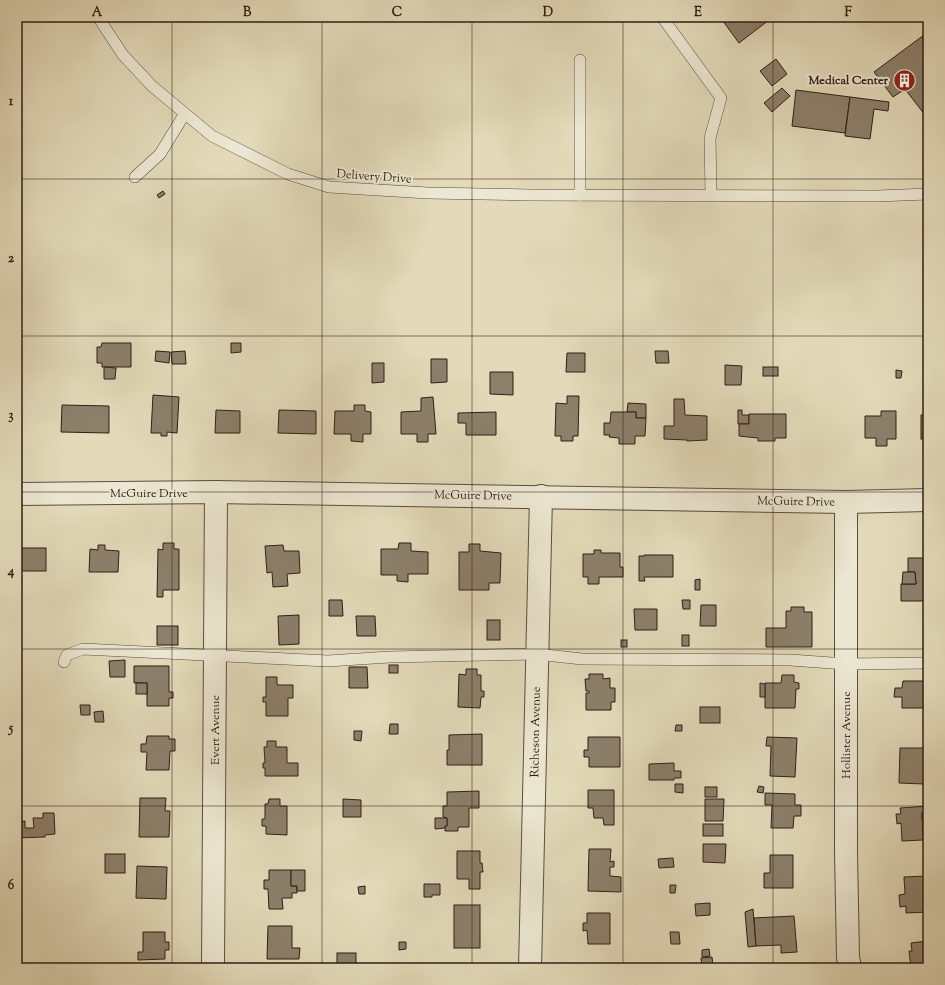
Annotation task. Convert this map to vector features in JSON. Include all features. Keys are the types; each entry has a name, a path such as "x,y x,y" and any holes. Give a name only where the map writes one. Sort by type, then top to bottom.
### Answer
{"street":[{"name":"McGuire Drive","path":"17,494 216,492 846,502 928,500"},
{"name":"Evert Avenue","path":"213,968 216,492"},
{"name":"Richeson Avenue","path":"530,968 541,496"},
{"name":"Hollister Avenue","path":"846,502 846,859 848,957 850,968"}],"lane":[{"name":"Delivery Drive","path":"98,17 123,55 152,86 184,115 212,136 249,156 288,174 329,186 428,193 877,196 928,194"},
{"path":"662,17 721,98 710,138 711,195"},
{"path":"580,60 580,195"},
{"path":"135,177 160,154 184,115"},
{"path":"64,662 67,655 83,649 328,661 389,657 537,654 582,659 790,660 846,664 928,664"}],"building":[{"path":"674,17 685,17 677,22"},
{"path":"720,17 773,17 739,43"},
{"name":"Medical Center","path":"928,32 928,119 905,89 893,97 874,72"},
{"path":"776,59 787,74 772,86 760,71"},
{"path":"782,88 790,96 772,112 764,103"},
{"path":"796,90 850,97 845,133 792,126"},
{"path":"850,97 889,102 888,111 874,109 870,139 845,136"},
{"path":"163,191 165,194 159,198 157,195"},
{"path":"102,343 131,343 131,367 102,367 102,363 97,363 97,347 101,347"},
{"path":"231,343 241,343 241,352 231,353"},
{"path":"156,351 170,352 169,363 155,361"},
{"path":"185,351 186,364 172,364 171,352"},
{"path":"655,351 668,351 669,363 656,363"},
{"path":"567,353 585,353 585,372 566,372"},
{"path":"431,359 447,359 447,382 431,383"},
{"path":"372,363 384,363 384,382 372,383"},
{"path":"725,365 742,366 741,385 725,385"},
{"path":"104,367 116,368 115,379 104,379"},
{"path":"763,367 778,367 778,376 763,376"},
{"path":"896,370 902,371 901,378 896,378"},
{"path":"490,372 513,372 513,395 490,394"},
{"path":"153,395 179,397 177,433 167,432 167,436 161,436 161,433 151,433"},
{"path":"567,396 579,396 578,436 573,436 573,441 561,441 561,436 555,436 556,403 567,404"},
{"path":"433,397 436,434 428,434 428,442 417,442 417,434 401,434 401,412 421,411 421,398"},
{"path":"674,399 684,399 685,415 707,416 707,440 687,441 664,439 664,426 674,426"},
{"path":"628,403 646,404 646,418 636,418 636,412 627,412"},
{"path":"62,405 109,406 109,433 61,432"},
{"path":"354,405 365,405 365,411 371,412 371,434 363,434 363,442 351,441 351,434 334,434 335,411 354,411"},
{"path":"216,410 240,411 240,433 215,433"},
{"path":"279,410 316,411 316,434 278,433"},
{"path":"738,410 742,410 742,415 749,415 749,424 738,424"},
{"path":"881,411 896,411 896,439 887,439 887,446 876,446 876,438 865,438 865,416 881,416"},
{"path":"496,412 496,435 466,435 466,423 458,423 458,413"},
{"path":"611,412 636,412 636,418 646,418 645,436 635,436 635,444 619,444 619,438 604,435 604,423 610,423"},
{"path":"749,414 786,414 786,438 775,438 775,441 758,441 758,438 739,436 739,424 749,424"},
{"path":"921,415 928,415 928,439 921,439"},
{"path":"163,543 174,543 174,549 179,549 179,590 163,590 163,597 157,597 158,549 163,550"},
{"path":"399,543 411,543 411,551 428,552 428,574 408,574 408,582 397,581 397,575 381,575 381,549 398,549"},
{"path":"469,544 480,544 480,551 501,553 500,583 489,583 489,590 459,590 459,552 469,552"},
{"path":"98,545 105,545 105,550 119,551 118,572 89,572 90,549 98,550"},
{"path":"283,545 284,551 299,551 300,573 287,574 288,586 273,587 272,572 267,573 265,546"},
{"path":"17,548 46,548 46,571 17,571"},
{"path":"594,550 601,550 601,553 620,553 620,567 623,567 623,577 599,577 599,584 588,584 588,577 583,577 583,554 594,554"},
{"path":"673,555 673,577 644,577 645,581 639,581 639,556"},
{"path":"908,558 928,558 928,597 926,597 926,601 901,601 901,584 916,584 915,572 908,572"},
{"path":"903,572 915,572 916,584 902,584"},
{"path":"700,579 700,590 695,590 695,580"},
{"path":"329,600 342,600 343,616 329,616"},
{"path":"682,600 690,600 690,609 683,609"},
{"path":"701,605 716,605 716,626 700,626"},
{"path":"791,607 804,607 804,612 812,612 812,647 766,647 766,628 786,628 786,611 791,611"},
{"path":"634,609 657,609 657,630 635,630"},
{"path":"299,615 299,644 279,645 278,616"},
{"path":"356,616 375,616 376,636 357,636"},
{"path":"487,620 500,620 500,640 487,640"},
{"path":"157,626 178,626 178,645 157,645"},
{"path":"682,635 689,635 689,646 682,646"},
{"path":"621,640 627,640 627,647 621,647"},
{"path":"125,660 125,677 110,677 109,661"},
{"path":"389,665 398,665 398,673 389,673"},
{"path":"134,666 169,666 169,692 173,692 173,698 169,698 169,706 147,706 147,683 134,683"},
{"path":"349,667 367,667 368,688 349,688"},
{"path":"466,669 477,669 477,675 481,675 481,691 484,691 484,697 481,697 480,708 458,707 459,674 466,675"},
{"path":"589,674 603,674 603,679 610,678 610,688 615,688 615,702 611,702 611,710 586,710 586,693 589,693 589,691 586,691 585,679 589,679"},
{"path":"782,675 794,675 794,682 799,683 799,689 796,689 795,708 765,708 765,683 781,683"},
{"path":"266,677 277,677 277,685 293,685 293,698 288,698 288,716 266,716 266,702 263,702 263,697 266,697"},
{"path":"903,681 928,681 928,694 925,694 925,708 902,708 902,697 894,697 895,688 902,688"},
{"path":"136,683 147,683 147,694 136,694"},
{"path":"760,683 765,684 765,697 760,697"},
{"path":"80,705 90,705 90,715 81,715"},
{"path":"700,707 720,707 720,723 700,723"},
{"path":"103,711 104,722 95,722 94,712"},
{"path":"390,724 398,724 398,734 389,734"},
{"path":"676,725 682,725 682,731 675,731"},
{"path":"354,731 362,731 361,741 354,740"},
{"path":"482,734 482,765 447,765 449,735"},
{"path":"147,736 169,736 169,739 175,739 175,751 170,751 169,770 146,770 147,752 141,752 141,744 146,744"},
{"path":"588,737 620,737 620,767 589,767 589,757 584,757 584,750 588,750"},
{"path":"767,737 797,738 795,777 770,776 771,746 766,746"},
{"path":"267,741 276,741 276,747 287,747 287,763 298,763 298,776 265,776 265,768 263,768 263,763 265,763 264,747 267,747"},
{"path":"900,748 928,748 928,764 924,764 924,784 899,783"},
{"path":"674,763 674,771 681,771 681,778 674,778 674,780 649,780 649,764"},
{"path":"675,784 683,784 683,793 675,792"},
{"path":"759,786 764,787 763,793 757,792"},
{"path":"705,787 717,787 717,797 705,797"},
{"path":"588,790 614,790 614,825 604,825 603,818 594,818 593,808 588,808"},
{"path":"479,791 479,808 469,808 469,827 458,827 458,831 445,831 445,826 447,826 447,818 443,817 443,806 447,806 447,792"},
{"path":"765,793 795,794 795,805 801,805 801,816 794,816 793,828 771,828 772,805 765,805"},
{"path":"140,798 166,798 165,811 170,811 169,837 139,837"},
{"path":"269,799 280,799 280,806 287,806 287,835 266,834 266,826 262,826 262,819 265,819 265,804 268,804"},
{"path":"343,799 361,800 361,817 343,817"},
{"path":"705,799 724,799 723,821 705,821"},
{"path":"928,806 928,813 922,813 923,840 902,841 901,823 897,824 896,814 901,814 900,808"},
{"path":"43,813 54,813 55,834 45,835 45,837 17,838 17,822 25,821 25,828 34,828 33,818 43,818"},
{"path":"922,813 928,813 928,819 922,819"},
{"path":"435,818 447,818 447,826 445,826 445,828 435,829"},
{"path":"703,824 723,824 723,836 703,836"},
{"path":"703,844 726,844 725,863 703,862"},
{"path":"589,849 611,849 610,862 614,861 614,867 610,867 610,876 621,877 621,892 588,891"},
{"path":"457,851 480,851 480,863 482,863 483,872 480,872 480,889 469,889 469,879 457,879"},
{"path":"105,854 125,854 125,873 105,873"},
{"path":"770,855 793,855 793,888 764,888 764,873 770,873"},
{"path":"673,858 674,867 659,868 658,859"},
{"path":"137,866 167,867 166,899 136,898"},
{"path":"269,870 291,870 291,886 297,886 297,893 292,893 292,898 282,898 283,909 269,909 268,889 264,889 264,880 269,880"},
{"path":"291,870 305,870 305,891 297,891 297,886 291,886"},
{"path":"926,876 928,912 906,913 906,906 900,907 899,895 905,894 904,877"},
{"path":"424,884 440,884 440,895 424,897"},
{"path":"670,885 676,885 675,893 670,893"},
{"path":"365,886 365,894 359,894 358,887"},
{"path":"710,903 710,915 696,916 695,904"},
{"path":"454,905 480,905 480,948 454,948"},
{"path":"753,909 756,946 748,947 745,912"},
{"path":"587,913 610,913 610,944 588,944 587,930 583,931 583,923 587,923"},
{"path":"794,916 797,952 781,953 781,945 756,946 754,918"},
{"path":"268,926 292,926 292,948 300,948 299,959 267,959"},
{"path":"143,932 165,932 165,942 169,942 169,950 165,950 165,959 138,960 138,952 143,952"},
{"path":"670,932 679,932 680,944 671,944"},
{"path":"927,941 928,968 911,968 909,951 912,951 911,943"},
{"path":"399,942 406,942 406,949 399,950"},
{"path":"709,949 710,956 702,957 702,950"},
{"path":"337,953 356,953 356,968 337,968"},
{"path":"712,957 713,966 702,967 701,958"},
{"path":"72,964 79,964 79,968 72,968"}],"place":[{"name":"Medical Center","path":"904,80"}]}
